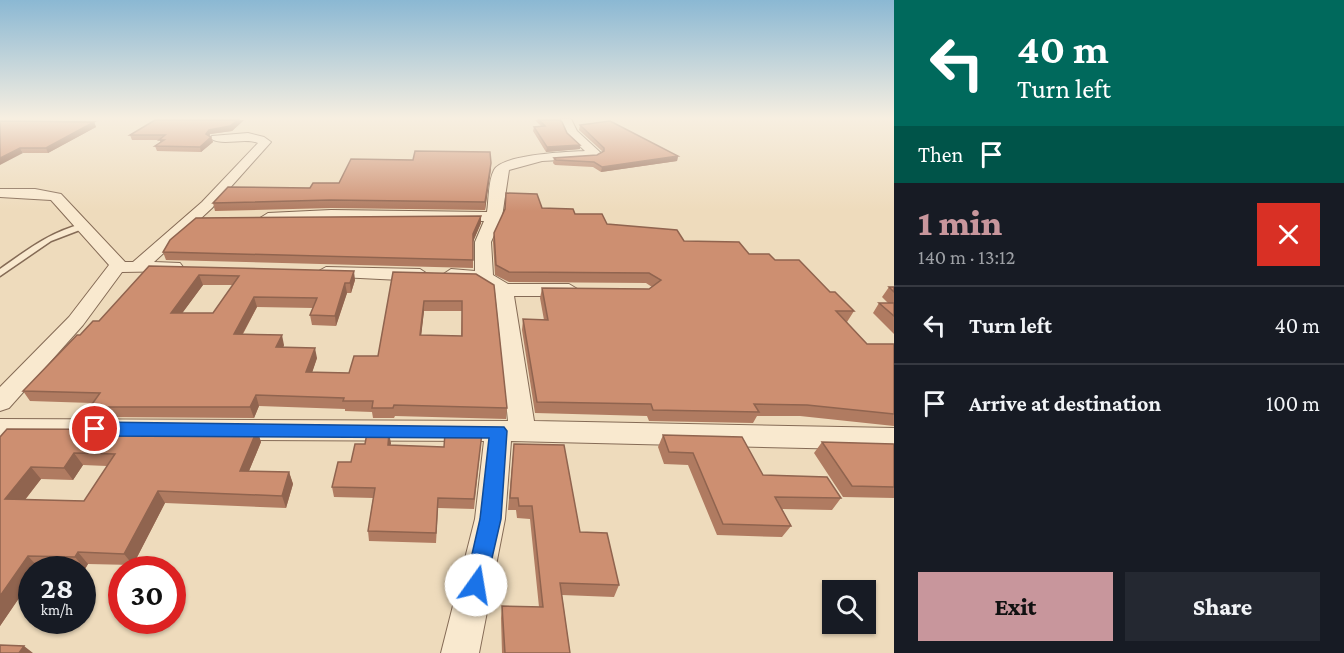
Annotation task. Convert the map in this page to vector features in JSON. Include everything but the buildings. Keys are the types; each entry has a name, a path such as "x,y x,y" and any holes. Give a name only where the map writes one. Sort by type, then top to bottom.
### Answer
{"street":[{"path":"138,267 193,218 258,149"},
{"path":"484,277 483,242 494,217 500,171 504,167 542,157 596,154 591,149"},
{"path":"0,193 55,196 63,201 82,226 118,262 118,267 76,321 0,402"},
{"path":"257,218 331,215 494,217"},
{"path":"193,218 214,218"},
{"path":"118,267 197,267"},
{"path":"304,272 484,277 504,290 588,291"},
{"path":"460,653 510,431 504,290"},
{"path":"0,429 510,431 894,439"}],"lane":[{"path":"0,273 48,237 60,231 82,226"}],"route":[{"path":"95,429 498,431 490,519 476,585"}]}
